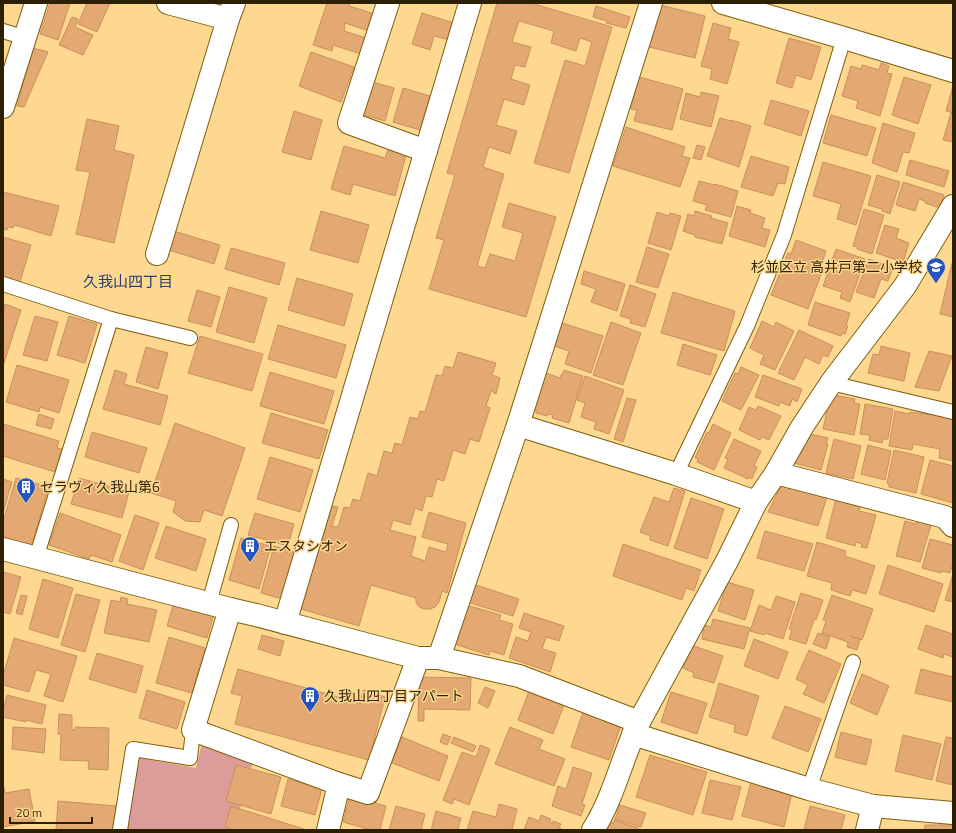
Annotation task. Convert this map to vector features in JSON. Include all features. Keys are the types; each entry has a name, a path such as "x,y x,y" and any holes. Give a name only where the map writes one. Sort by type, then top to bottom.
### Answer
{"street":[{"path":"3,107 36,3"},
{"path":"157,254 231,11 168,3"},
{"path":"388,3 349,123 426,151"},
{"path":"285,623 470,3"},
{"path":"230,609 193,730 339,784 368,793 428,658 518,425 651,3"},
{"path":"723,3 844,38 953,72"},
{"path":"593,830 612,792 636,728 756,502 831,383 905,286 953,206"},
{"path":"518,425 676,474 756,502"},
{"path":"776,472 945,517 953,526"},
{"path":"3,548 230,609 256,614 285,623 428,658 519,676 636,728 809,789 873,806 953,812"},
{"path":"328,830 339,784"},
{"path":"867,830 873,806"}],"lane":[{"path":"3,31 26,38"},
{"path":"676,474 747,326 784,235 844,38"},
{"path":"3,284 111,319 190,338"},
{"path":"36,558 111,319"},
{"path":"831,383 953,412"},
{"path":"209,603 231,525"},
{"path":"809,789 853,662"},
{"path":"120,830 133,749 190,758 193,730"}],"shaded area":[{"path":"203,739 254,758 234,830 127,830 139,758 196,768"}],"building":[{"path":"50,3 70,3 58,40 40,34"},
{"path":"87,3 110,3 97,32 78,24"},
{"path":"327,3 350,3 349,6 375,14 369,31 345,23 344,31 366,38 361,54 333,45 332,51 313,45"},
{"path":"497,3 531,3 612,27 569,173 534,163 565,60 585,66 592,42 580,38 576,51 551,43 554,31 519,21 512,42 531,47 525,67 515,65 511,79 530,85 524,105 504,99 496,125 517,131 510,154 489,147 483,167 504,174 477,266 485,268 490,254 515,261 523,233 502,227 509,203 556,217 526,317 429,289 444,240 436,238 455,175 447,173"},
{"path":"660,5 705,16 695,58 649,47"},
{"path":"596,6 630,17 626,28 606,23 607,21 593,17"},
{"path":"422,13 454,23 449,40 434,36 430,50 412,44"},
{"path":"72,17 78,19 75,27 93,35 83,55 59,45"},
{"path":"713,23 731,28 728,39 739,42 727,84 710,79 712,69 701,66"},
{"path":"789,38 821,47 811,80 796,75 792,88 776,83"},
{"path":"33,48 48,52 24,107 17,106"},
{"path":"311,52 354,67 341,102 299,86"},
{"path":"881,63 889,66 887,73 892,74 880,116 856,108 858,101 842,96 851,66 861,69 862,65 879,70"},
{"path":"639,77 683,89 672,130 634,121 637,110 631,109"},
{"path":"904,77 931,85 918,124 892,115"},
{"path":"369,81 394,88 385,121 360,114"},
{"path":"953,86 953,113 946,111"},
{"path":"403,88 430,96 420,130 393,122"},
{"path":"701,92 719,96 711,127 680,119 686,93 700,97"},
{"path":"771,100 809,111 801,136 764,124"},
{"path":"294,111 322,120 311,160 282,152"},
{"path":"951,113 953,114 953,142 943,140"},
{"path":"831,115 876,128 867,156 823,143"},
{"path":"720,118 751,126 739,167 707,156"},
{"path":"87,119 119,126 114,150 134,155 114,243 76,234 90,172 76,170"},
{"path":"883,123 915,133 909,153 903,152 897,172 872,163"},
{"path":"626,127 685,147 682,156 690,158 680,187 613,166"},
{"path":"697,145 705,147 701,160 693,158"},
{"path":"344,146 385,158 388,150 406,155 395,196 353,184 350,195 331,189"},
{"path":"751,156 789,167 785,184 778,183 773,196 741,187"},
{"path":"910,160 949,171 944,187 906,175"},
{"path":"823,162 871,176 856,225 837,219 841,204 813,196"},
{"path":"877,175 900,182 890,214 882,211 882,209 868,205"},
{"path":"699,181 738,191 731,217 705,210 707,205 693,201"},
{"path":"903,182 944,195 940,208 925,203 925,201 919,199 915,211 896,205"},
{"path":"3,192 59,206 51,236 15,225 13,228 8,227 7,230 3,229"},
{"path":"737,206 751,210 750,213 765,218 762,228 770,230 765,247 729,236"},
{"path":"864,209 884,215 872,254 857,249 858,247 853,246"},
{"path":"321,211 369,225 358,263 310,250"},
{"path":"695,211 728,223 722,244 695,237 695,235 683,231 688,214 694,216"},
{"path":"657,212 669,216 670,213 681,216 671,250 648,243"},
{"path":"885,225 899,229 896,238 909,243 903,262 876,253"},
{"path":"167,229 220,245 214,264 162,248"},
{"path":"3,237 31,245 20,282 3,277"},
{"path":"796,240 826,251 821,266 824,267 808,309 771,295 788,253 791,254"},
{"path":"647,247 669,254 658,288 636,282"},
{"path":"231,248 285,263 279,285 225,269"},
{"path":"836,249 865,259 850,302 840,298 842,292 823,286"},
{"path":"869,259 893,268 888,281 881,279 874,298 856,292"},
{"path":"953,263 953,317 940,314"},
{"path":"584,271 625,284 617,311 591,302 596,289 581,284"},
{"path":"297,278 353,294 344,326 288,310"},
{"path":"630,285 656,294 645,327 630,323 631,319 620,316"},
{"path":"229,287 267,298 254,343 216,332"},
{"path":"197,290 220,297 211,327 188,321"},
{"path":"673,292 735,311 724,351 661,333"},
{"path":"815,302 850,313 845,334 842,333 841,336 808,325"},
{"path":"5,304 21,310 3,366 3,311"},
{"path":"35,316 58,322 47,361 23,355"},
{"path":"69,316 97,324 85,363 57,355"},
{"path":"762,321 774,327 776,322 794,331 775,370 760,364 764,355 750,348"},
{"path":"611,322 641,333 623,385 593,375"},
{"path":"562,323 603,336 591,373 565,364 569,351 554,346"},
{"path":"278,325 346,345 336,378 268,359"},
{"path":"799,330 833,346 828,357 823,355 819,364 805,357 794,380 778,373"},
{"path":"200,336 263,354 252,391 188,373"},
{"path":"683,344 717,355 710,375 677,365"},
{"path":"881,346 910,353 904,381 868,373 873,354 879,355"},
{"path":"146,347 168,353 158,389 136,382"},
{"path":"929,351 952,356 939,391 915,387"},
{"path":"458,352 496,363 492,375 500,378 496,394 491,391 486,406 490,408 479,442 470,439 465,454 453,450 444,481 437,479 432,497 426,496 422,511 415,508 410,525 393,520 390,530 416,537 411,556 425,561 429,547 446,552 448,544 422,537 429,512 466,523 447,593 442,591 439,602 435,607 424,609 418,606 416,598 371,585 359,626 301,609 332,506 338,507 332,526 338,527 344,507 350,508 353,499 360,501 368,473 377,476 384,451 392,453 395,443 402,445 410,417 418,419 420,411 425,412 436,375 442,376 445,366 453,368"},
{"path":"17,365 69,380 59,413 40,407 39,412 6,402"},
{"path":"741,367 759,375 741,410 722,401 735,373 738,374"},
{"path":"115,370 127,374 124,384 168,396 160,425 103,409"},
{"path":"564,370 583,376 569,423 552,418 553,415 547,414 547,416 536,413 536,410 534,409 546,373 560,378"},
{"path":"270,372 334,391 324,424 260,406"},
{"path":"763,375 802,389 797,402 792,399 790,406 780,402 779,406 755,397"},
{"path":"585,376 624,390 609,434 594,429 596,422 581,417 585,403 577,400"},
{"path":"834,395 855,399 854,403 860,404 854,435 823,429 829,401 833,401"},
{"path":"627,398 636,400 623,442 614,439"},
{"path":"865,404 893,409 888,439 883,439 882,443 869,440 870,435 860,434"},
{"path":"758,406 781,416 769,440 762,437 760,440 739,430 749,407 756,410"},
{"path":"895,411 910,414 910,412 953,417 953,461 939,458 940,449 913,444 912,450 889,446"},
{"path":"271,413 328,430 319,459 262,443"},
{"path":"39,414 54,419 51,429 36,425"},
{"path":"175,423 245,448 222,516 204,510 200,522 185,521 173,512 176,501 151,493"},
{"path":"3,424 59,441 57,448 62,449 55,472 3,456"},
{"path":"713,424 731,433 714,470 697,462 698,459 695,458 707,432 709,433"},
{"path":"92,432 147,448 139,473 85,457"},
{"path":"810,434 828,438 826,444 828,444 821,470 794,463"},
{"path":"734,439 761,451 754,466 757,467 752,479 749,477 748,479 724,468 728,459 725,458"},
{"path":"834,439 861,446 853,479 826,473"},
{"path":"868,445 891,451 885,480 861,474"},
{"path":"894,450 924,457 916,493 889,487 889,484 887,483"},
{"path":"270,457 313,470 300,512 257,499"},
{"path":"930,460 953,466 953,503 921,494"},
{"name":"セラヴィ久我山第6","path":"16,478 49,487 30,550 3,542 3,522"},
{"path":"79,478 129,492 122,518 71,504"},
{"path":"3,479 12,482 3,513"},
{"path":"781,486 827,497 818,526 768,512"},
{"path":"674,488 685,491 668,546 650,540 650,536 640,532 654,497 669,502"},
{"path":"691,498 724,509 707,559 674,548"},
{"path":"836,498 861,504 859,511 876,515 867,548 861,547 862,544 856,542 855,546 826,538"},
{"path":"60,513 121,535 112,562 91,555 89,559 49,545"},
{"path":"255,513 294,524 288,546 248,535"},
{"path":"135,515 159,523 143,570 119,561"},
{"path":"905,521 916,524 917,521 931,525 920,562 896,556"},
{"path":"166,526 206,539 196,571 155,558"},
{"path":"765,531 813,544 804,571 757,558"},
{"name":"エスタシオン","path":"241,538 271,546 259,589 229,580"},
{"path":"930,539 953,545 953,563 950,573 942,571 941,573 922,568"},
{"path":"817,542 846,551 845,556 875,566 866,594 852,590 850,596 831,590 832,583 807,576"},
{"path":"623,544 701,570 694,591 686,588 682,600 613,576"},
{"path":"274,546 295,552 282,599 261,593"},
{"path":"888,565 943,584 934,612 879,594"},
{"path":"3,572 21,577 10,614 3,612"},
{"path":"953,574 953,602 945,600"},
{"path":"43,579 73,588 58,638 29,629"},
{"path":"727,582 754,590 745,620 718,611"},
{"path":"473,584 519,599 513,616 467,602"},
{"path":"801,593 823,600 816,620 814,619 806,644 789,639 792,630 789,629"},
{"path":"76,594 100,600 85,652 61,645"},
{"path":"21,595 27,596 22,615 16,613"},
{"path":"832,595 873,609 862,640 860,639 857,650 847,647 848,642 822,633 826,621 823,620"},
{"path":"776,596 795,602 783,639 765,633 764,635 750,631 759,605 771,610"},
{"path":"121,597 128,599 127,604 157,610 149,642 104,633 111,600 120,602"},
{"path":"174,602 214,614 207,638 167,626"},
{"path":"466,605 501,615 499,620 513,624 504,655 490,651 489,655 454,644"},
{"path":"524,613 564,626 559,641 546,637 542,649 556,653 550,672 509,658 516,637 528,641 531,632 519,628"},
{"path":"713,619 750,628 744,649 702,639 704,625 711,627"},
{"path":"926,625 953,634 953,657 944,654 943,658 918,649"},
{"path":"818,633 830,637 826,649 813,644"},
{"path":"262,635 284,641 280,656 258,649"},
{"path":"169,637 205,648 192,693 156,683"},
{"path":"14,638 77,656 63,702 44,696 51,674 36,670 29,692 3,685 3,676"},
{"path":"754,639 788,652 778,679 744,666"},
{"path":"691,645 723,656 714,683 693,677 694,673 683,668"},
{"path":"809,650 841,664 824,703 803,694 808,685 796,679"},
{"path":"97,653 143,666 136,693 89,679"},
{"name":"久我山四丁目アパート","path":"238,669 360,703 363,690 385,697 369,760 235,724 242,696 231,693"},
{"path":"921,669 953,677 953,702 915,693"},
{"path":"862,674 889,686 877,715 850,703"},
{"path":"419,677 471,678 470,710 424,709 424,721 418,721"},
{"path":"719,683 759,696 747,736 734,732 735,725 709,717"},
{"path":"485,687 495,691 488,708 478,703"},
{"path":"147,690 185,702 177,729 139,718"},
{"path":"529,691 564,705 553,734 518,720"},
{"path":"671,692 707,703 697,734 661,722"},
{"path":"7,695 46,705 42,724 3,717"},
{"path":"785,706 821,719 808,752 772,738"},
{"path":"583,712 621,725 609,760 571,747"},
{"path":"59,714 72,715 72,730 75,730 75,727 109,728 108,770 88,769 89,761 60,760 61,734 58,734"},
{"path":"13,727 46,729 44,753 12,749"},
{"path":"510,727 543,740 539,749 565,759 554,786 495,764"},
{"path":"841,732 872,740 866,765 835,757"},
{"path":"443,734 451,737 447,745 440,742"},
{"path":"903,735 941,744 932,780 895,771"},
{"path":"402,737 448,756 439,781 392,763"},
{"path":"454,737 476,746 473,752 451,743"},
{"path":"946,737 953,738 953,785 936,781"},
{"path":"480,745 490,749 469,805 454,799 452,804 443,800 462,752 476,757"},
{"path":"650,755 707,772 693,815 636,797"},
{"path":"236,765 281,777 271,814 226,801"},
{"path":"573,767 592,773 582,804 585,805 581,816 552,806 558,786 566,789"},
{"path":"288,779 322,789 315,815 281,806"},
{"path":"710,780 741,787 732,820 702,813"},
{"path":"751,782 792,793 784,827 742,816"},
{"path":"3,783 5,793 29,789 35,821 3,827"},
{"path":"350,796 386,806 380,830 371,830 343,822"},
{"path":"58,801 116,806 114,830 56,830"},
{"path":"499,804 517,809 512,830 467,830 473,811 496,817"},
{"path":"620,805 646,813 641,827 615,819"},
{"path":"231,806 307,830 234,830 225,827"},
{"path":"396,806 425,814 421,830 389,830"},
{"path":"810,806 845,815 841,830 804,830"},
{"path":"436,811 461,818 458,830 431,830"},
{"path":"541,815 551,819 550,822 553,824 553,821 561,824 559,828 564,830 524,830 529,817 539,821"},
{"path":"614,820 638,828 638,830 606,830 609,822 614,823"},
{"path":"925,825 953,825 953,830 924,830"}],"place":[{"name":"杉並区立 高井戸第二小学校","path":"936,284"},
{"name":"セラヴィ久我山第6","path":"26,504"},
{"name":"エスタシオン","path":"250,563"},
{"name":"久我山四丁目アパート","path":"310,713"}],"district":[{"name":"久我山四丁目","path":"128,282"}]}
